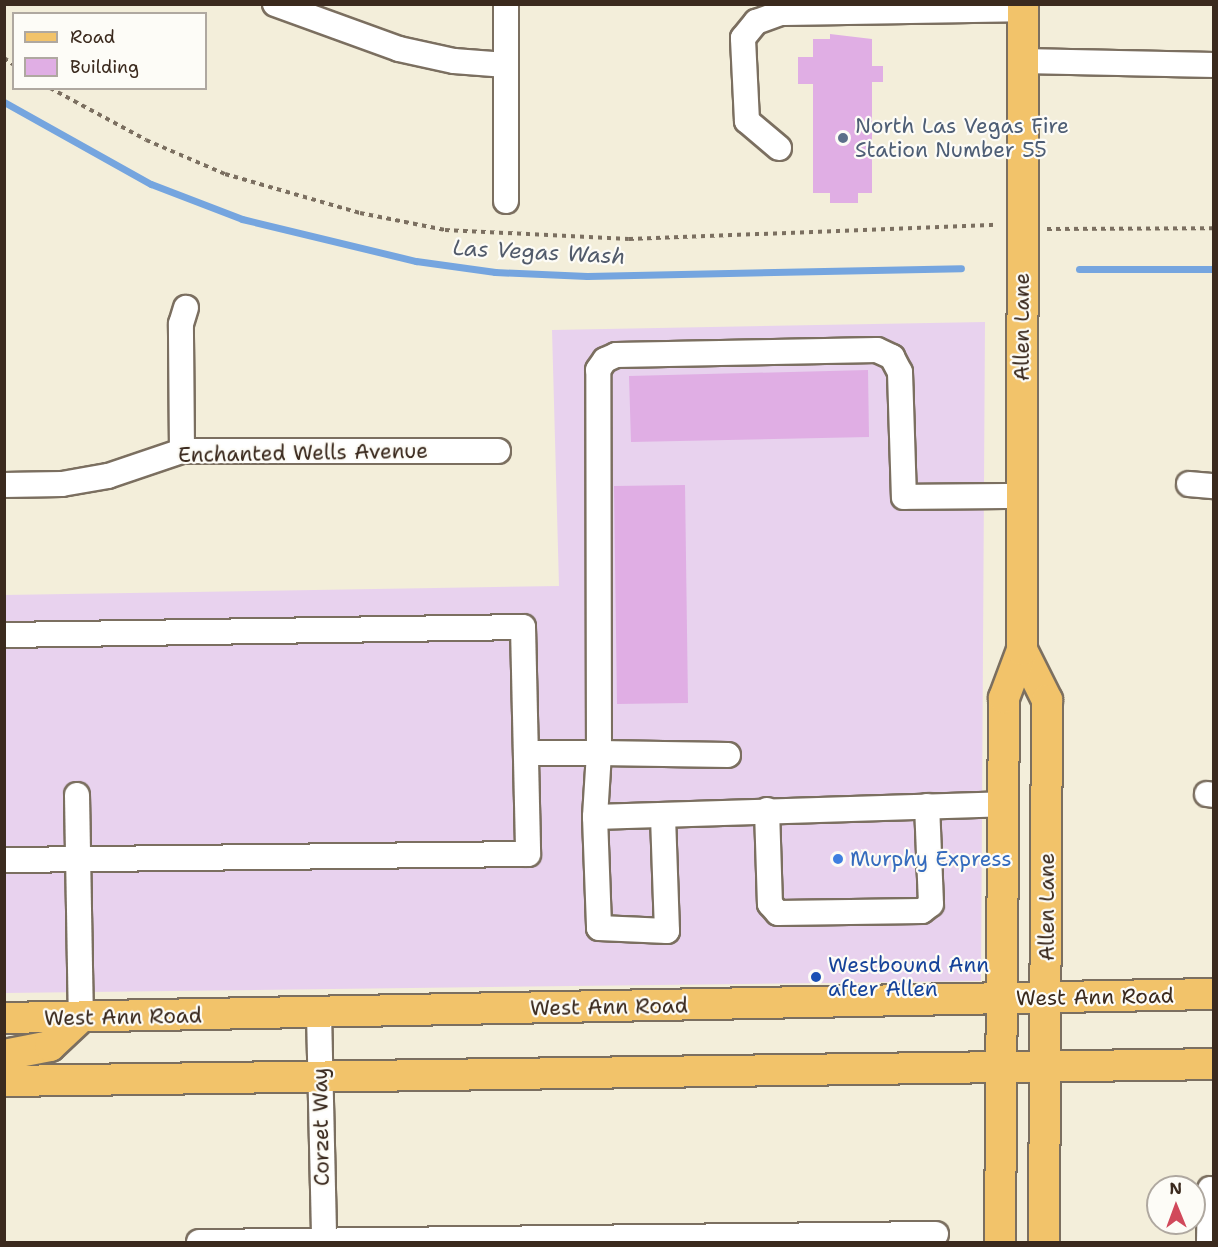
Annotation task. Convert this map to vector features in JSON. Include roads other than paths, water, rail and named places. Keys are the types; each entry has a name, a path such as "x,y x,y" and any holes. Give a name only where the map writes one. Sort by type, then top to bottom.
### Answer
{"main road":[{"name":"Allen Lane","path":"1000,1242 1004,698 1022,650 1023,7"},
{"name":"Allen Lane","path":"1022,650 1047,700 1044,1242"},
{"name":"West Ann Road","path":"4,1018 1214,994"},
{"path":"4,1055 50,1046 81,1017"},
{"path":"4,1081 1001,1071 1214,1064"}],"street":[{"path":"275,4 399,48 454,61 506,65"},
{"path":"506,4 506,201"},
{"path":"779,148 747,121 743,38 756,22 781,13 1023,7"},
{"path":"1023,61 1214,65"},
{"path":"182,451 181,324 186,308"},
{"path":"663,817 667,931 599,928 595,817 599,753 598,370 605,360 616,355 877,350 892,357 900,372 904,497 1022,496"},
{"name":"Enchanted Wells Avenue","path":"4,485 62,484 108,476 182,451 498,451"},
{"path":"1189,484 1214,486"},
{"path":"4,635 523,627 528,854 4,860"},
{"path":"526,753 728,755"},
{"path":"77,795 81,1017"},
{"path":"595,817 663,817 767,810 1003,804"},
{"path":"767,810 770,904 778,913 922,911 931,904 927,806"},
{"name":"Corzet Way","path":"319,1013 324,1241"},
{"path":"1209,1242 1210,1189"},
{"path":"199,1242 782,1239 936,1234"}],"waterway":[{"name":"Las Vegas Wash","path":"4,102 151,184 242,219 416,261 495,272 587,276 961,268"},
{"name":"Las Vegas Wash","path":"1079,269 1214,269"}],"place":[{"name":"North Las Vegas Fire Station Number 55","path":"843,138"},
{"name":"Murphy Express","path":"838,859"},
{"name":"Westbound Ann after Allen","path":"816,977"}]}
